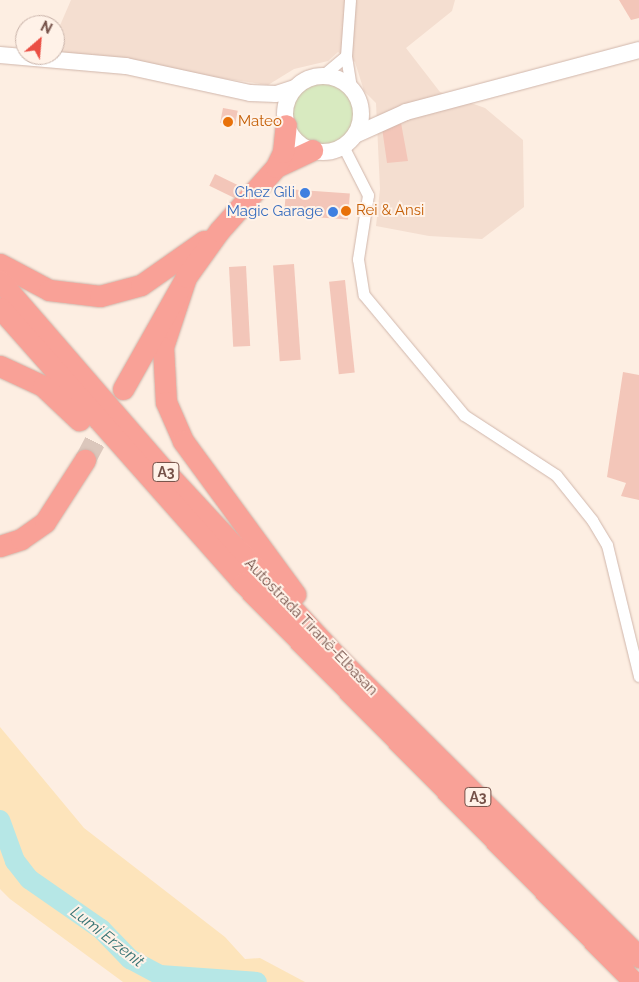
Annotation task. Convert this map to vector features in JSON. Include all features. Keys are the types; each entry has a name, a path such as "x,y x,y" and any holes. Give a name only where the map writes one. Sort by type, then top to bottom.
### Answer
{"highway":[{"path":"122,389 186,277 219,231 276,168 283,152 286,121"},
{"path":"276,168 312,150"},
{"path":"0,264 26,282 66,295 113,294 152,279 219,231"},
{"path":"186,277 163,347 162,384 173,420 226,500 336,642 337,657"},
{"name":"Autostrada Tiranë-Elbasan","path":"0,281 156,461 337,657 639,957"},
{"name":"Autostrada Tiranë-Elbasan","path":"0,308 154,487 426,774 634,982"},
{"path":"0,366 43,386 141,484 154,487"},
{"path":"0,546 21,539 45,522 62,503 85,460"}],"main road":[{"path":"250,93 286,121 298,143 312,150 342,146 355,135 406,112 639,50"},
{"path":"0,55 126,66 250,93 276,94 322,76 351,88 359,103 360,119 355,135"},
{"path":"286,121 295,88"},
{"path":"359,103 377,111 406,112"}],"street":[{"path":"350,0 346,56 351,88"},
{"path":"322,76 346,56"},
{"path":"342,146 368,195 358,259 364,295 464,415 556,475 592,520 607,545 639,676"}],"shaded area":[{"path":"71,0 455,0 452,11 406,48 440,92 485,108 523,140 524,207 482,239 429,236 376,226 380,189 376,103 364,91 355,62 338,52 328,61 294,69 268,85 65,55 65,15"}],"green space":[{"path":"323,83 335,85 345,92 352,102 354,114 352,126 345,136 335,143 323,145 311,143 301,136 294,126 292,114 294,102 301,92 311,85"}],"sand":[{"path":"0,727 84,828 225,937 245,959 260,958 305,982 123,982 10,899 0,889"}],"building":[{"path":"619,0 639,0 639,18 631,20"},
{"path":"223,108 238,111 235,126 220,123"},
{"path":"401,123 408,161 387,163 382,128"},
{"path":"215,174 240,186 234,198 209,186"},
{"path":"286,189 350,193 348,219 284,215"},
{"path":"294,264 301,360 280,361 273,265"},
{"path":"246,266 250,346 233,347 229,267"},
{"path":"345,280 355,372 339,374 329,282"},
{"path":"623,372 639,375 639,500 621,496 626,483 607,477"}],"waterway":[{"name":"Lumi Erzenit","path":"0,820 15,861 29,879 101,929 130,959 160,975 257,982"}],"tunnel":[{"path":"85,460 112,409"}],"place":[{"name":"Mateo","path":"228,122"},
{"name":"Chez Gili","path":"305,193"},
{"name":"Rei & Ansi","path":"346,211"},
{"name":"Magic Garage","path":"333,212"}]}
